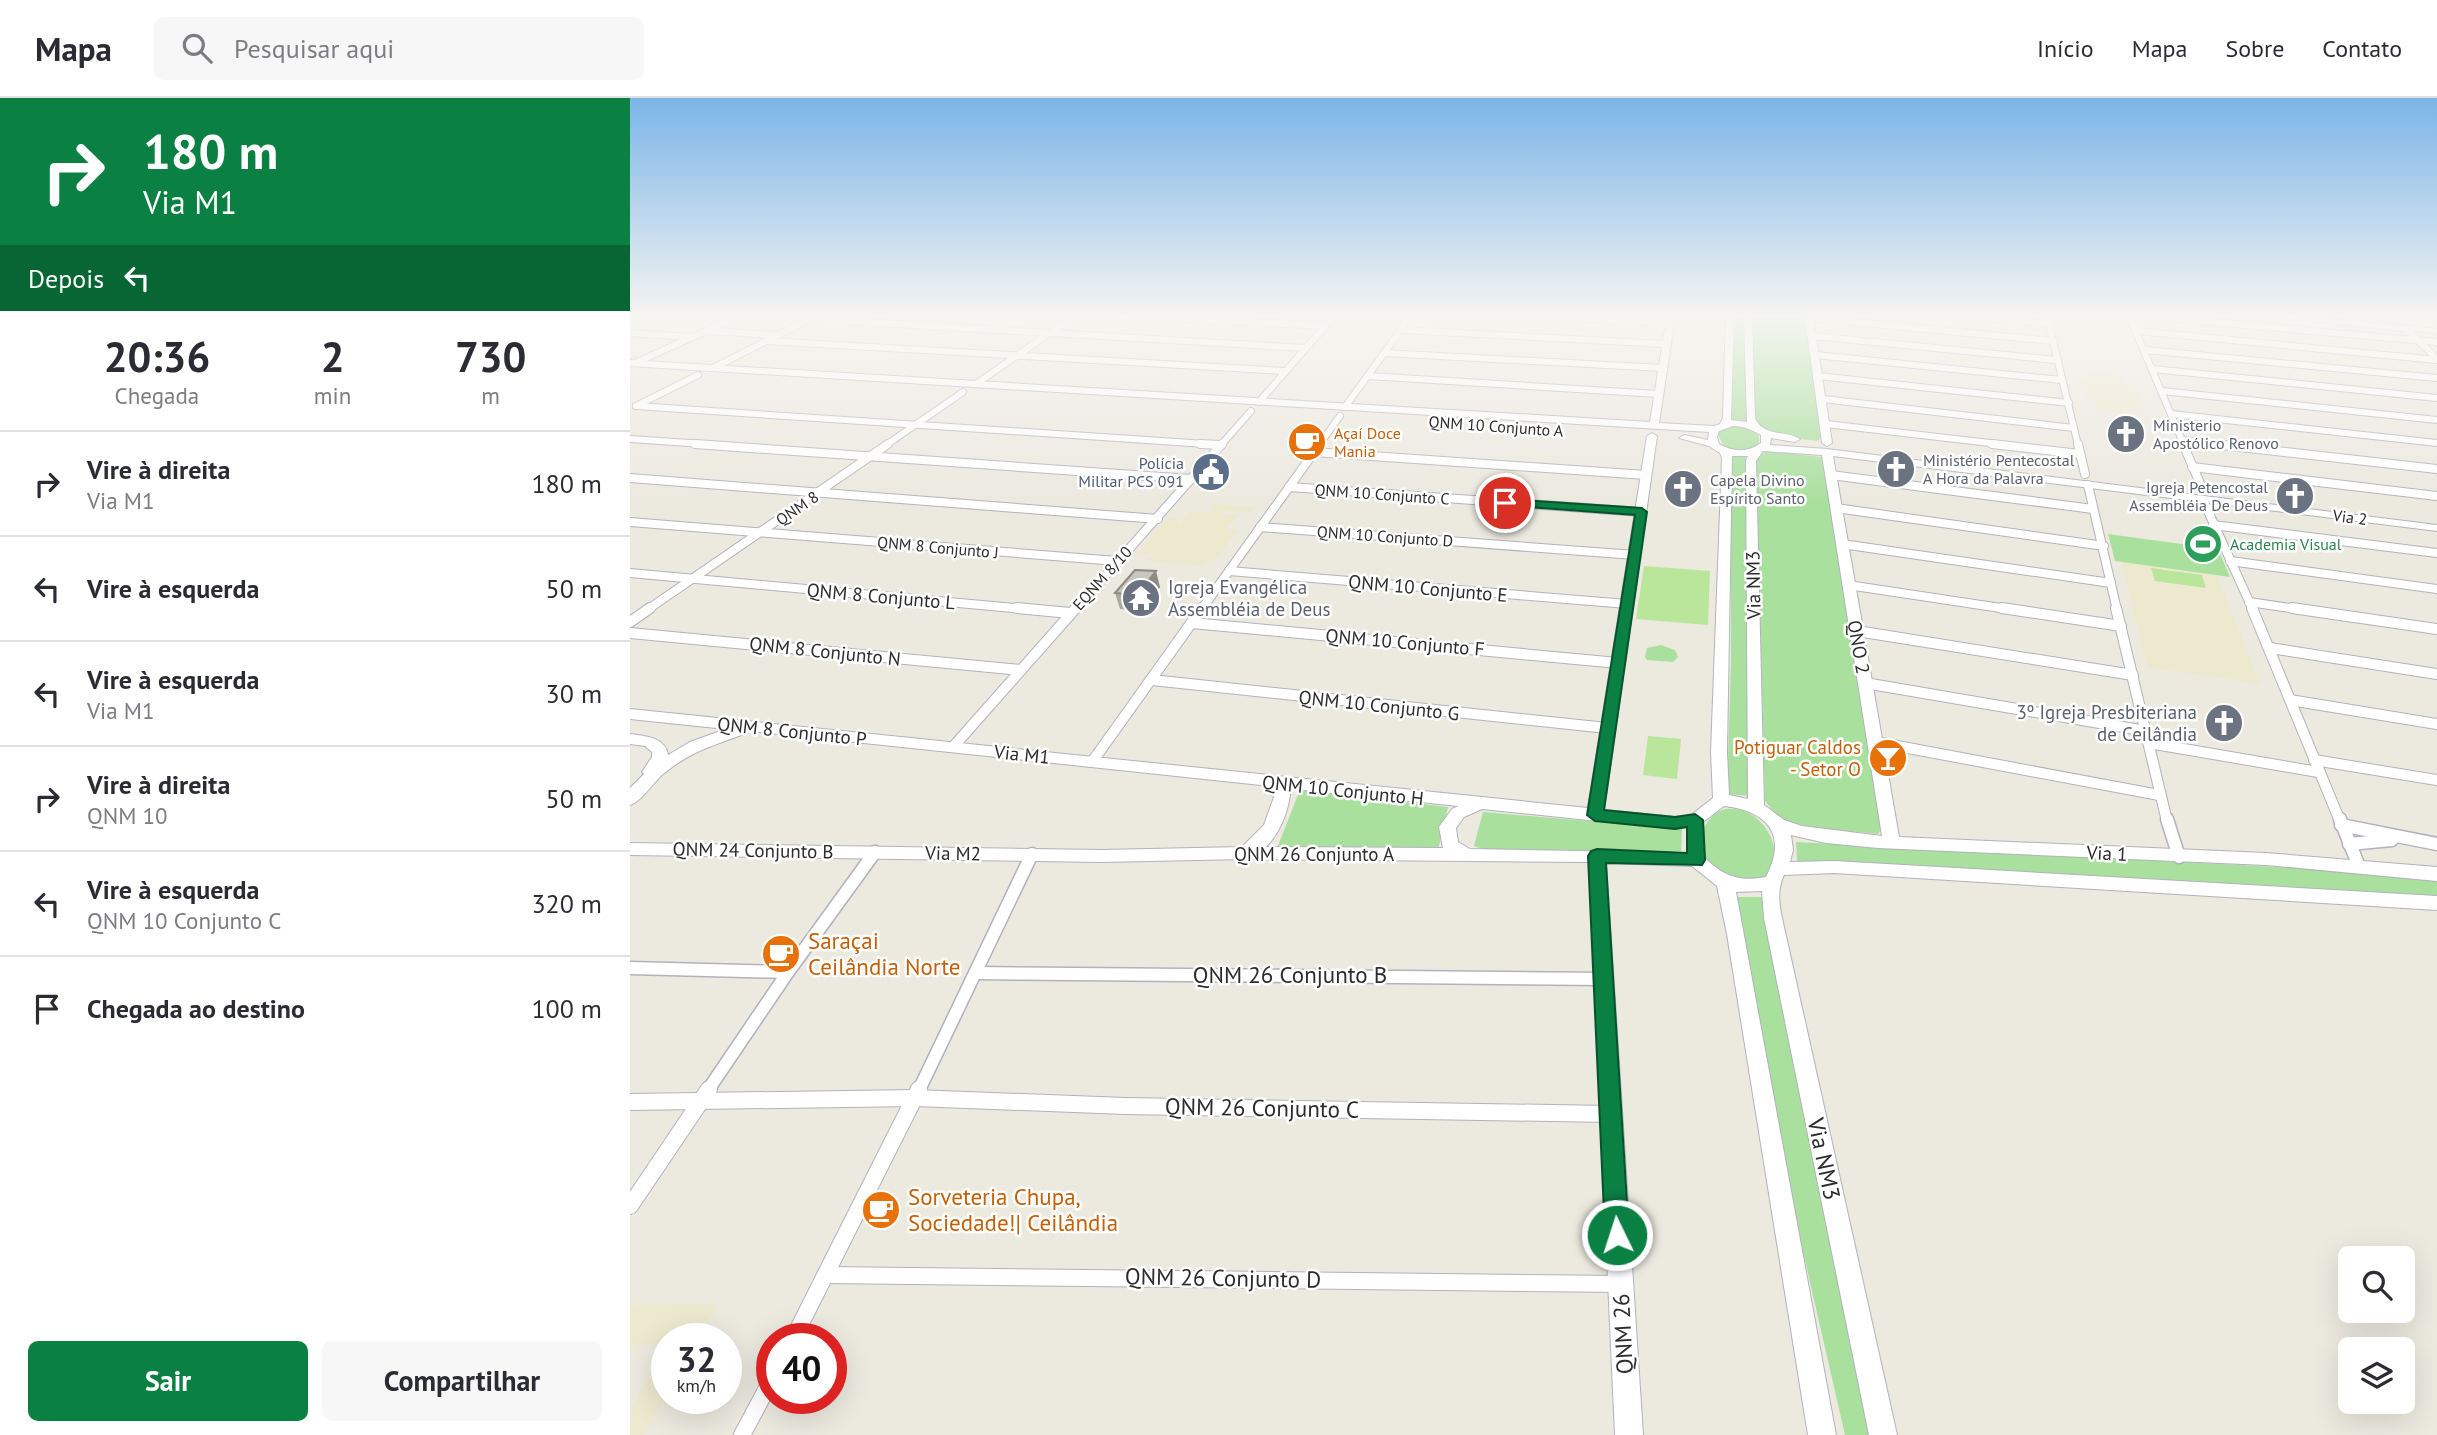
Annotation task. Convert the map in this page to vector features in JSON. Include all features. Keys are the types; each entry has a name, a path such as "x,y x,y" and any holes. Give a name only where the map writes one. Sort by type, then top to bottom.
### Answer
{"main road":[{"path":"746,378 1181,406 1176,403 1183,400 1342,412 1422,412 1547,419 1653,431 1719,427 1739,423 1766,434"},
{"path":"782,378 785,381"},
{"path":"887,378 1162,396 1326,415 1420,419 1426,414 1422,412"},
{"path":"1597,856 1696,860 1725,884 1743,887 1777,875 1786,847 1779,825 1756,805 1744,801 1721,800 1695,820 1675,823 1595,815 1660,378"},
{"path":"1719,427 1728,417 1729,378"},
{"path":"1749,378 1750,418 1754,427"},
{"name":"QNO 2","path":"1819,378 1848,585 1891,841"},
{"path":"1073,399 1158,403 1168,398 1162,396"},
{"path":"1326,415 1342,412"},
{"name":"QNM 10 Conjunto A","path":"1342,412 1448,423 1653,431"},
{"path":"1448,423 1438,421 1437,418 1547,419"},
{"name":"Via NM3","path":"1719,427 1712,437 1727,458 1721,800"},
{"name":"Via 2","path":"1653,431 1697,439 1740,454 1759,450 1827,447"},
{"name":"Via NM3","path":"1756,805 1751,461 1767,441 1766,434"},
{"name":"Via 2","path":"1766,434 1827,447 1903,458 2327,509 2437,528"},
{"name":"Via 2","path":"2357,513 2437,517"},
{"name":"QNM 8 Conjunto P","path":"630,717 758,726 953,747"},
{"path":"630,790 690,747 719,735 758,726"},
{"path":"630,739 649,743 660,750 660,758 630,799"},
{"name":"Via M1","path":"953,747 1092,762"},
{"name":"QNM 10 Conjunto H","path":"1092,762 1488,806 1595,815"},
{"path":"1245,853 1269,835 1280,809 1282,795 1267,782"},
{"path":"1469,856 1450,845 1447,827 1453,817 1465,809 1488,806"},
{"path":"1695,820 1696,860"},
{"name":"Via 1","path":"1779,825 1811,835 1891,841 2358,864 2437,874"},
{"name":"QNM 24 Conjunto B","path":"633,848 875,852"},
{"name":"Via M2","path":"875,852 1032,854"},
{"name":"QNM 26 Conjunto A","path":"1032,854 1597,856"},
{"name":"QNM 26","path":"1597,856 1609,1115 1629,1435"},
{"name":"Via 1","path":"1777,875 1862,868 2434,902"},
{"name":"Via NM3","path":"1777,875 1770,902 1773,918 1883,1435"},
{"path":"1725,884 1736,934 1822,1435"}],"street":[{"path":"633,407 689,378"},
{"path":"976,384 984,378"},
{"name":"EQNM 8/10","path":"953,747 1070,613 1158,519 1279,378"},
{"path":"1092,762 1366,378"},
{"path":"1407,378 1658,394"},
{"path":"1840,378 2069,403"},
{"path":"2046,378 2062,380 2069,403 2090,498 2104,546 2159,795 2179,856"},
{"path":"2157,378 2208,513 2270,648 2318,772 2358,864"},
{"path":"2245,378 2437,398"},
{"path":"2162,391 2437,420"},
{"name":"QNM 8","path":"630,622 962,392"},
{"path":"1823,399 2074,428"},
{"path":"633,407 1221,445"},
{"path":"2171,414 2437,443"},
{"path":"1826,424 2080,454"},
{"path":"630,439 1191,479"},
{"path":"2181,440 2437,468"},
{"path":"1314,452 1646,475"},
{"path":"2192,467 2437,496"},
{"path":"1831,475 2093,509"},
{"path":"630,478 1158,519"},
{"name":"QNM 10 Conjunto C","path":"1289,486 1642,512"},
{"path":"1836,508 2104,546"},
{"name":"QNM 8 Conjunto J","path":"630,522 1117,561"},
{"path":"2213,525 2437,553"},
{"name":"QNM 10 Conjunto D","path":"1261,527 1635,555"},
{"path":"1842,544 2111,583"},
{"path":"2230,561 2437,589"},
{"name":"QNM 10 Conjunto E","path":"1229,571 1627,604"},
{"name":"QNM 8 Conjunto L","path":"630,573 1070,613"},
{"path":"1848,585 2121,626"},
{"path":"2249,602 2437,629"},
{"name":"QNM 10 Conjunto F","path":"1192,623 1618,663"},
{"path":"1857,631 2133,675"},
{"name":"QNM 8 Conjunto N","path":"630,633 1021,670"},
{"path":"2270,648 2437,674"},
{"name":"QNM 10 Conjunto G","path":"1152,680 1607,728"},
{"path":"1865,683 2146,731"},
{"path":"2290,700 2437,724"},
{"path":"1876,742 2159,795"},
{"path":"2149,743 2318,772"},
{"path":"2314,760 2437,780"},
{"path":"2341,825 2437,844"},
{"path":"2349,844 2405,838"},
{"path":"630,1206 788,972 875,852"},
{"path":"801,1323 915,1098 1032,854"},
{"path":"630,968 788,972"},
{"name":"QNM 26 Conjunto B","path":"975,973 1604,979"},
{"name":"QNM 26 Conjunto C","path":"630,1102 915,1098 1125,1106 1609,1115"},
{"name":"QNM 26 Conjunto D","path":"826,1275 1621,1284"},
{"path":"742,1435 756,1409"}],"shaded area":[{"path":"2080,378 2122,378 2124,383 2134,384 2143,406 2127,405 2136,407 2139,414 2097,410 2095,402 2087,401"},
{"path":"1214,504 1255,507 1250,513 1223,511 1221,514 1239,514 1227,529 1238,531 1214,561 1208,561 1204,566 1148,561 1154,553 1137,554 1168,518 1180,519 1177,523 1180,523 1191,511 1213,513 1214,511 1208,510"},
{"path":"2121,561 2217,575 2260,684 2147,667"},
{"path":"718,1304 707,1323 651,1323 651,1345 634,1345 630,1352 630,1305"},
{"path":"651,1373 651,1414 656,1414 644,1435 630,1435 630,1409"}],"green space":[{"path":"1732,378 1746,378 1746,421 1732,420"},
{"path":"1754,378 1814,378 1822,435 1818,441 1775,434 1755,419"},
{"path":"1734,425 1755,431 1759,443 1751,449 1742,450 1724,446 1718,435 1721,430"},
{"path":"1767,451 1822,457 1881,829 1878,834 1792,825 1777,816 1765,801 1756,457"},
{"path":"1731,456 1746,457 1749,796 1727,794 1731,663"},
{"path":"2108,534 2218,549 2230,577 2115,561"},
{"path":"1644,566 1710,571 1708,625 1636,619"},
{"path":"2151,568 2202,575 2206,588 2155,581"},
{"path":"1661,645 1675,650 1678,657 1673,662 1647,660 1647,648"},
{"path":"1648,736 1681,739 1677,779 1643,775"},
{"path":"1300,790 1448,807 1438,850 1277,848"},
{"path":"1726,809 1742,811 1755,817 1772,840 1774,865 1769,874 1759,880 1731,880 1711,865 1704,855 1703,831 1712,817"},
{"path":"1483,812 1682,829 1681,851 1485,850 1474,846"},
{"path":"1796,842 2354,871 2437,880 2437,896 1797,861"},
{"path":"1737,897 1762,897 1798,1040 1876,1435 1845,1435 1801,1243"}],"building":[{"path":"1135,570 1156,571 1137,595 1115,593"}],"place":[{"name":"Ministerio Apostólico Renovo","path":"2126,434"},
{"name":"Açaí Doce Mania","path":"1307,442"},
{"name":"Ministério Pentecostal A Hora da Palavra","path":"1896,469"},
{"name":"Polícia Militar PCS 091","path":"1211,472"},
{"name":"Capela Divino Espírito Santo","path":"1683,489"},
{"name":"Igreja Petencostal Assembléia De Deus","path":"2295,496"},
{"name":"Academia Visual","path":"2203,544"},
{"name":"Igreja Evangélica Assembléia de Deus","path":"1141,598"},
{"name":"3º Igreja Presbiteriana de Ceilândia","path":"2224,723"},
{"name":"Potiguar Caldos - Setor O","path":"1888,758"},
{"name":"Saraçai Ceilândia Norte","path":"781,954"},
{"name":"Sorveteria Chupa, Sociedade!| Ceilândia","path":"881,1210"}],"route":[{"path":"1505,503 1642,512 1595,815 1675,823 1695,820 1693,844 1696,860 1597,856 1617,1235"}]}
